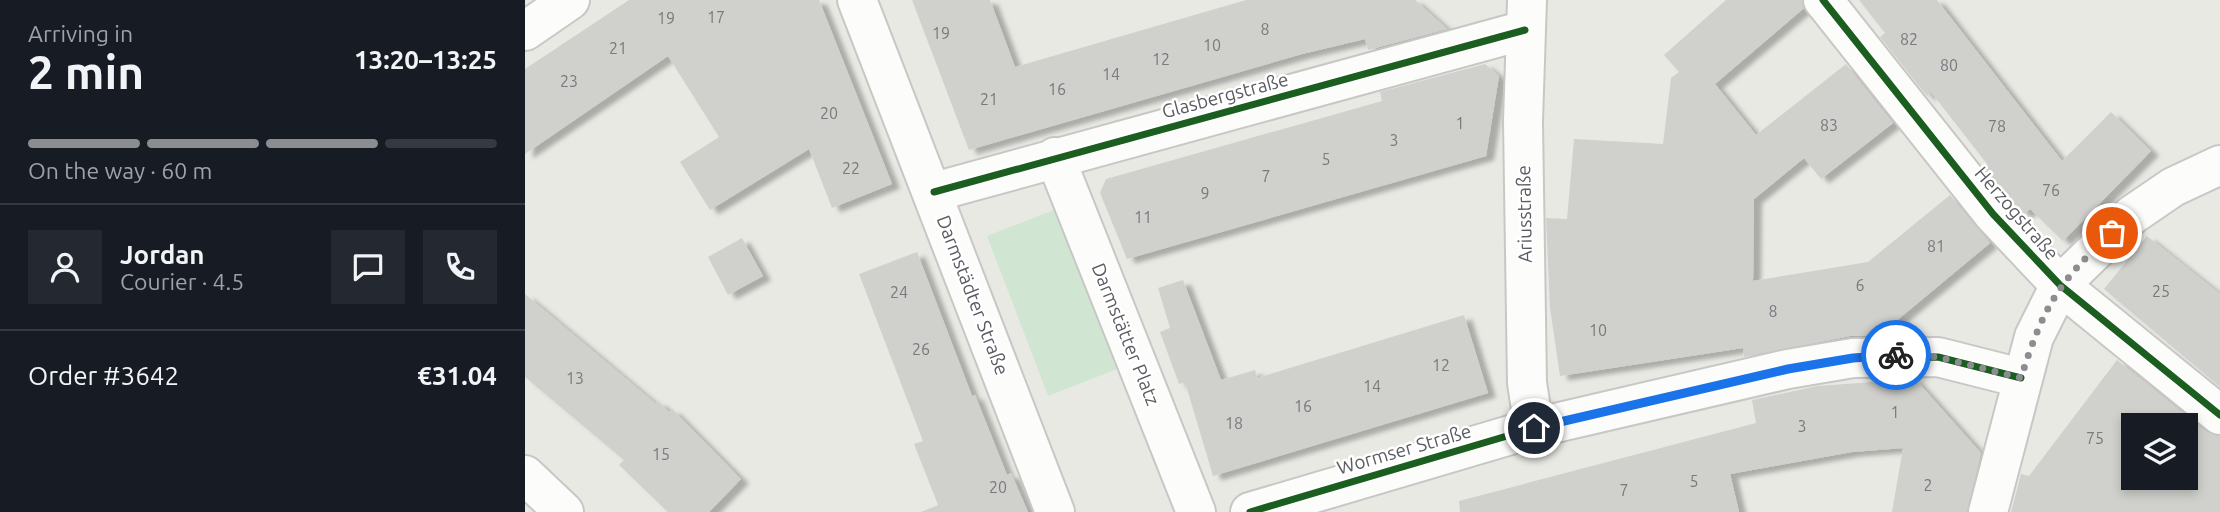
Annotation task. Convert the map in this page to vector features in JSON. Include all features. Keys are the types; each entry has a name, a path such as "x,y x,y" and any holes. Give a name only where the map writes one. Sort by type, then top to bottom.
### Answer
{"street":[{"path":"525,31 570,0"},
{"name":"Darmstädter Straße","path":"856,0 934,192 1055,512"},
{"name":"Herzogstraße","path":"1823,0 1993,214 2060,285 2220,415"},
{"name":"Glasbergstraße","path":"934,192 1526,15"},
{"name":"Ariusstraße","path":"1526,15 1523,121 1527,369 1534,428"},
{"name":"Darmstätter Platz","path":"1055,156 1196,512"},
{"path":"1988,512 2021,378 2044,312 2060,285 2132,215 2173,187 2220,165"},
{"name":"Wormser Straße","path":"1250,512 1534,428 1788,369 1853,358 1938,357 2021,378"},
{"path":"525,475 564,512"}],"green space":[{"path":"1056,209 1117,369 1048,396 987,236"}],"building":[{"path":"629,0 819,0 892,184 832,208 809,149 710,210 680,162 719,137 668,56 525,154 525,69"},
{"path":"912,0 990,0 1015,67 1246,0 1415,0 1447,29 1368,50 1365,39 1302,54 969,150"},
{"path":"1726,0 1802,0 1804,8 1715,84 1756,135 1846,64 1893,123 1821,179 1804,158 1754,199 1753,281 1868,262 1950,195 1990,243 1878,336 1850,336 1744,357 1743,348 1560,376 1550,308 1546,218 1567,219 1574,139 1663,144 1671,78 1679,72 1664,55"},
{"path":"1859,0 1937,0 2062,161 2111,112 2151,151 2063,241 2030,209 2024,214 2010,200 1983,167 1987,164 1931,92 1927,96 1880,37 1885,33"},
{"path":"1485,64 1499,76 1486,156 1127,259 1100,193 1106,179 1382,101 1380,92"},
{"path":"2147,236 2220,294 2220,387 2104,289"},
{"path":"742,238 763,276 728,295 708,257"},
{"path":"917,252 972,396 975,395 1007,475 1011,473 1028,512 921,512 938,505 914,444 923,441 859,274"},
{"path":"1183,280 1221,380 1255,370 1257,378 1464,315 1488,393 1213,476 1185,382 1179,384 1160,332 1170,328 1158,288"},
{"path":"525,294 656,404 658,401 669,412 672,409 741,479 709,512 668,512 619,465 624,460 525,377"},
{"path":"2117,360 2183,413 2121,413 2121,490 2198,490 2198,426 2206,432 2220,436 2220,512 2011,512 2021,474 2029,476"},
{"path":"1915,379 1981,453 1967,512 1892,512 1903,448 1852,452 1730,474 1739,512 1460,512 1459,501 1756,423 1752,400 1817,386"}],"cycle path":[{"path":"1823,0 1993,214 2060,285 2220,415"},
{"path":"934,192 1525,30"},
{"path":"1250,512 1534,428 1788,369 1853,358 1938,357 2021,378"}],"way so far":[{"path":"1896,355 1938,357 2021,378 2033,337 2060,285 2092,250 2112,233"}],"route":[{"path":"1534,428 1788,369 1853,358 1896,355"}]}
